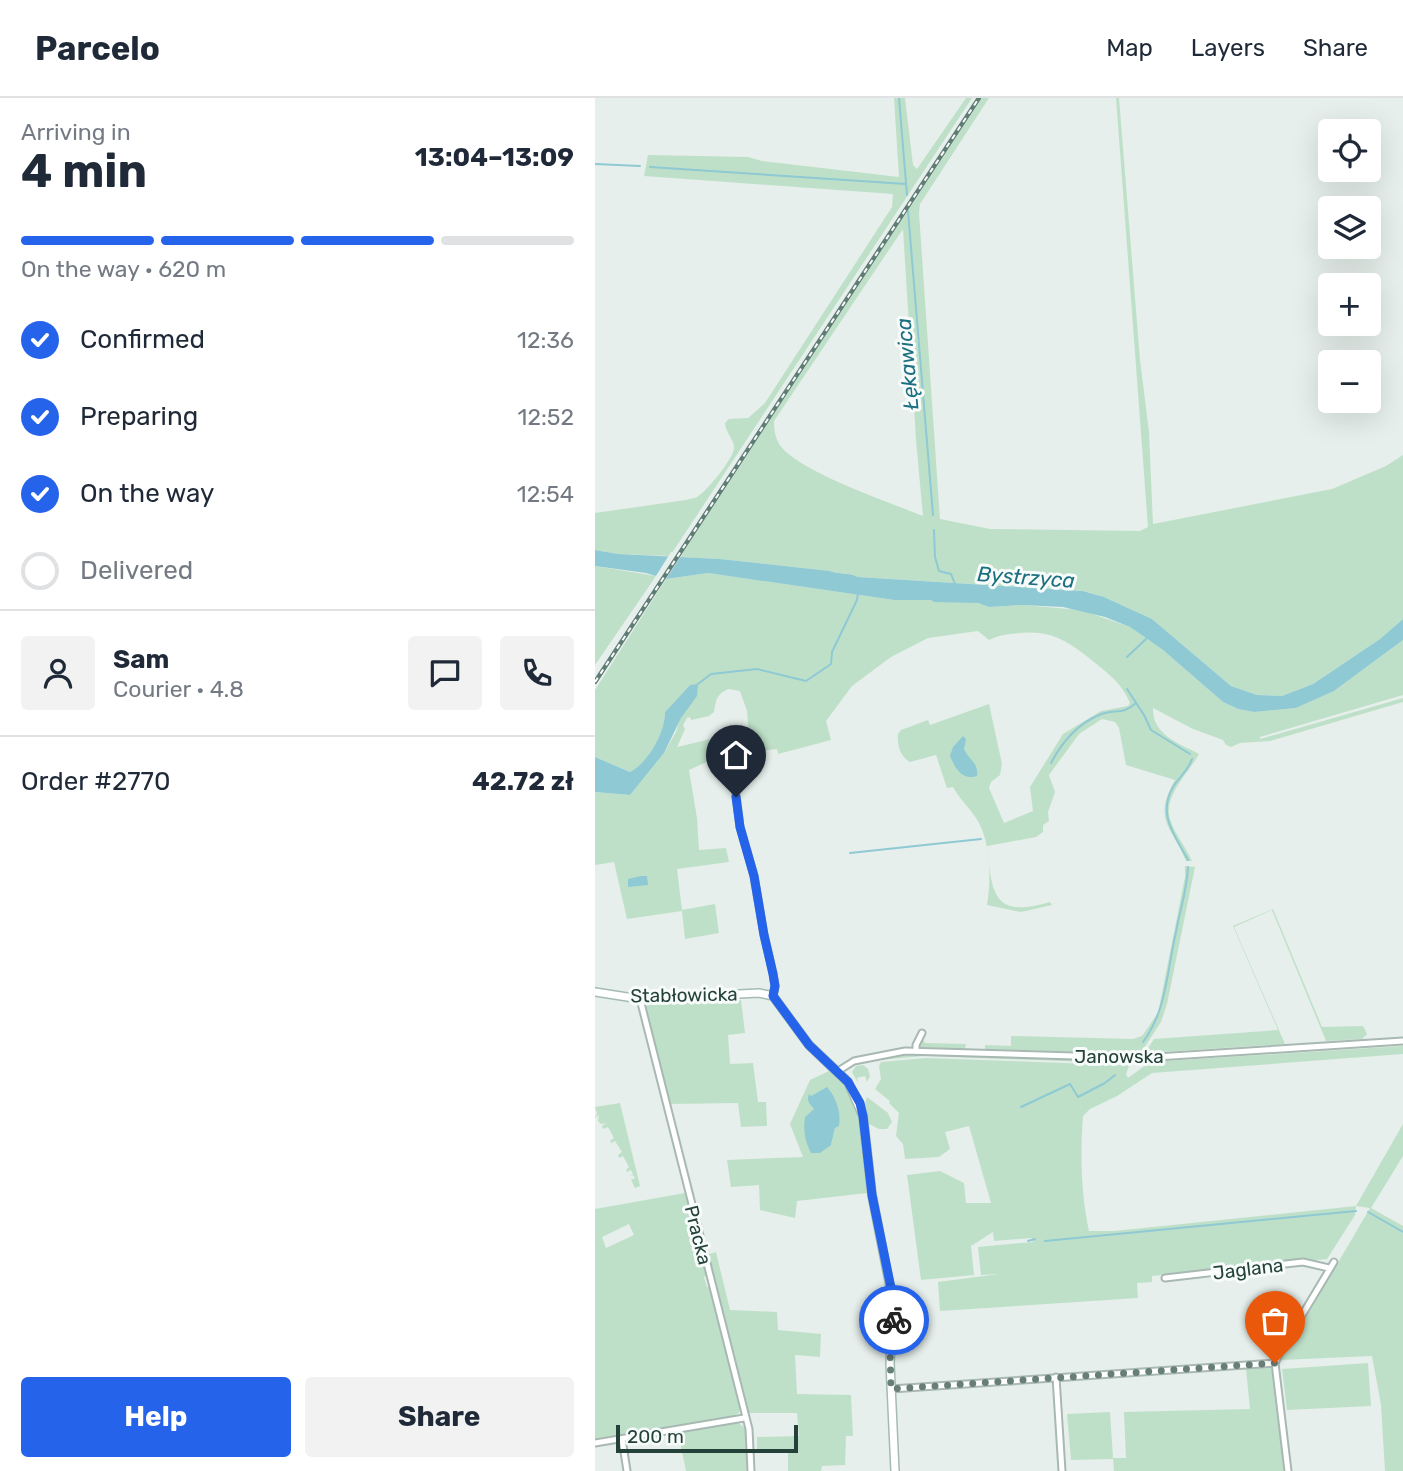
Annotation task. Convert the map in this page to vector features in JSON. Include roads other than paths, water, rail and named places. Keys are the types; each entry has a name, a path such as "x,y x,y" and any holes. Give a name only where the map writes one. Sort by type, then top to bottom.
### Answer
{"street":[{"path":"734,779 740,827 754,876 773,974 773,996 809,1045 838,1071 855,1093 863,1116 872,1195 893,1303 890,1363 895,1471"},
{"name":"Stabłowicka","path":"595,992 640,999 759,993 773,996"},
{"name":"Pracka","path":"640,999 750,1438 751,1471"},
{"path":"916,1051 922,1033"},
{"name":"Janowska","path":"838,1071 854,1061 916,1051 1141,1058 1403,1041"},
{"name":"Jaglana","path":"1165,1278 1303,1262 1332,1265 1275,1363"},
{"path":"891,1389 1275,1363 1289,1471"},
{"path":"1056,1377 1062,1471"},
{"path":"595,1443 744,1418"},
{"path":"622,1439 627,1471"}],"water":[{"path":"595,550 618,554 720,559 830,571 858,577 1083,591 1104,597 1152,619 1231,686 1257,695 1282,696 1313,684 1380,639 1403,619 1403,640 1334,691 1296,708 1254,712 1223,702 1163,650 1130,627 1105,617 1063,607 989,607 978,603 894,600 708,573 666,579 646,573 595,566"},
{"path":"698,684 697,696 681,718 664,753 630,795 595,792 595,757 630,772 655,746 665,712 690,685"},
{"path":"963,736 966,739 964,749 975,765 977,776 963,775 950,756 953,747"},
{"path":"647,876 648,885 628,887 628,879"},
{"path":"827,1087 838,1105 839,1126 835,1128 831,1145 820,1153 811,1153 804,1131 805,1117 814,1109 808,1096"}],"waterway":[{"name":"Łękawica","path":"899,98 907,195"},
{"path":"595,164 640,166"},
{"path":"650,167 906,184"},
{"name":"Łękawica","path":"908,211 933,515"},
{"name":"Łękawica","path":"934,530 935,557 939,571 951,574 955,584"},
{"path":"698,684 711,674 757,669 806,681 831,664 832,652 857,600 858,592"},
{"path":"1127,657 1146,639"},
{"path":"1127,689 1151,730 1190,754"},
{"path":"1051,763 1065,741 1084,723 1104,713 1122,711 1136,703"},
{"path":"1188,860 1173,833 1167,807 1173,787 1192,759"},
{"path":"850,853 981,839"},
{"path":"1143,1042 1162,1003 1188,867"},
{"path":"1021,1107 1070,1084 1078,1097 1115,1075"},
{"path":"1045,1241 1356,1211"},
{"path":"1368,1212 1403,1232"},
{"path":"1028,1241 1035,1239"}],"railway":[{"path":"595,682 979,98"}],"water label":[{"name":"Bystrzyca","path":"1026,577"}]}
